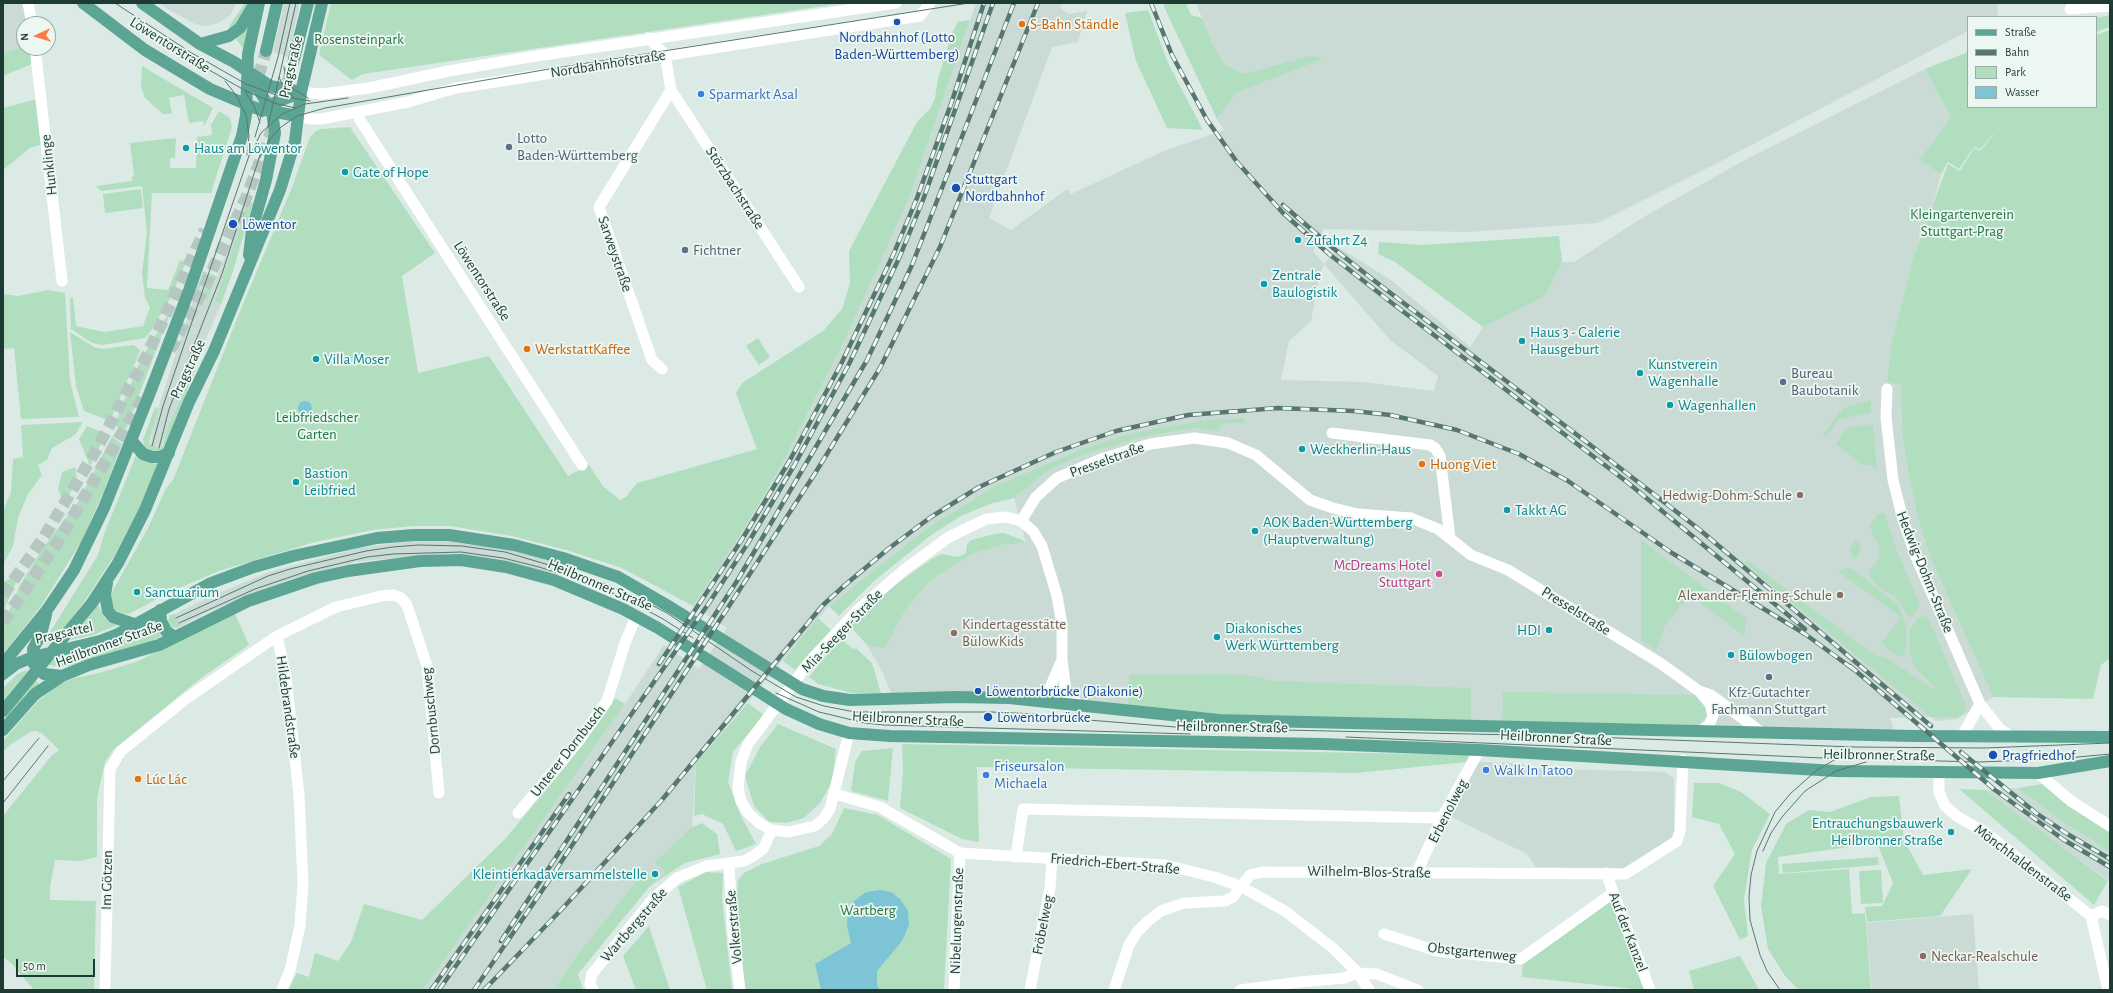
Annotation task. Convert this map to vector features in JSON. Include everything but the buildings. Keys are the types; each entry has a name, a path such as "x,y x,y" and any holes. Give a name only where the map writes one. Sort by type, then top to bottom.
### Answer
{"main road":[{"name":"Löwentorstraße","path":"83,3 145,50 210,89 246,105 297,116"},
{"name":"Löwentorstraße","path":"142,3 200,44 247,70 270,86 301,92"},
{"path":"200,44 229,36 240,28 255,3"},
{"name":"Pragstraße","path":"3,664 47,610 74,570 87,545 131,440 190,288 226,184 244,124 247,70 250,46 259,3"},
{"name":"Pragstraße","path":"266,51 277,3"},
{"path":"294,58 308,3"},
{"name":"Pragstraße","path":"51,652 88,608 108,579 132,538 169,453 189,402 214,351 248,266 271,214 287,169 295,141 301,92 322,3"},
{"path":"247,70 268,110 275,133 273,147 252,230 248,266"},
{"path":"244,124 301,92"},
{"path":"131,440 143,454 152,457 160,457 169,453"},
{"name":"Heilbronner Straße","path":"134,624 211,583 254,567 293,556 376,538 413,535 449,535 514,545 563,558 628,581 802,689 823,696 850,700 956,697 1009,698 1081,707 1219,720 1913,736 2110,737"},
{"name":"Heilbronner Straße","path":"3,730 36,694 62,676 89,665 142,651 175,637 248,601 316,578 379,566 420,561 461,560 506,567 554,580 623,609 658,628 786,709 819,724 849,733 890,736 1323,744 1479,750 1683,760 1836,771 2038,773 2110,761"},
{"path":"108,579 105,595 108,611 113,617 134,624"},
{"path":"47,610 41,634 33,649 35,662 49,676 62,676"},
{"path":"160,610 161,621 166,631 175,637"},
{"name":"Pragsattel","path":"3,674 16,664 35,662 51,652 100,641 134,624"},
{"path":"3,711 35,662"}],"street":[{"path":"28,3 30,16"},
{"name":"Nordbahnhofstraße","path":"301,92 322,94 369,88 456,69 649,38 896,3"},
{"name":"Nordbahnhofstraße","path":"297,116 309,119 321,119 408,102 456,88 920,16 930,3"},
{"path":"2070,9 2110,6"},
{"path":"649,38 665,56 671,90"},
{"name":"Hunklinge","path":"36,56 62,281"},
{"name":"Störzbachstraße","path":"671,90 799,287"},
{"name":"Sarweystraße","path":"662,369 652,360 599,208 671,90"},
{"name":"Löwentorstraße","path":"358,112 360,120 583,467"},
{"name":"Hedwig-Dohm-Straße","path":"1887,389 1886,417 1893,480 1902,520 1916,557 1980,704 2000,730 2012,737"},
{"path":"1332,433 1430,445 1435,448 1440,456 1450,538"},
{"name":"Presselstraße","path":"1021,521 1036,497 1057,478 1101,459 1150,444 1196,438 1228,443 1256,455 1310,500 1358,514 1411,518 1438,529 1471,555 1508,570 1660,663 1699,690 1711,695 1761,732"},
{"name":"Mia-Seeger-Straße","path":"849,733 835,794 824,818 815,826 788,832 772,830 753,818 741,801 738,788 741,762 748,744 810,661 858,610 910,566 950,537 966,527 986,519 1006,517 1021,521"},
{"path":"1021,521 1033,531 1042,546 1050,571 1062,624 1062,660 1066,692 1081,707"},
{"name":"Dornbuschweg","path":"277,636 336,607 382,596 393,595 401,598 407,605 427,666 439,793"},
{"name":"Unterer Dornbusch","path":"518,814 578,742 607,701 626,640 636,616"},
{"name":"Hildebrandstraße","path":"110,769 121,751 187,698 277,636 286,677 299,795 303,883 300,926 290,970 282,990"},
{"path":"1035,701 1048,690 1062,660"},
{"name":"Presselstraße","path":"1699,690 1710,704 1713,716 1709,725 1701,731"},
{"path":"1967,736 1980,704"},
{"name":"Erbenolweg","path":"1417,872 1442,818 1479,750"},
{"name":"Wilhelm-Blos-Straße","path":"1114,990 1129,945 1137,932 1148,920 1160,911 1184,902 1225,901 1233,897 1250,875 1262,872 1625,874 1677,841 1680,831 1683,760"},
{"name":"Im Götzen","path":"105,990 110,769"},
{"name":"Mönchhaldenstraße","path":"1939,773 1939,792 1945,806 1958,817 1985,832 2092,916"},
{"path":"2038,773 2071,801 2110,826"},
{"name":"Friedrich-Ebert-Straße","path":"835,794 880,808 951,850 960,853 1165,865 1214,877 1240,886 1284,911 1334,949 1358,973 1368,990"},
{"path":"1016,857 1023,809 1442,818"},
{"name":"Wartbergstraße","path":"593,990 590,984 592,974 652,900 677,878 706,866 744,861 763,849 772,830"},
{"name":"Nibelungenstraße","path":"954,990 960,853"},
{"name":"Fröbelweg","path":"1030,990 1050,888 1052,859"},
{"name":"Volkerstraße","path":"729,864 733,933 740,990"},
{"name":"Auf der Kanzel","path":"1606,873 1650,990"},
{"name":"Obstgartenweg","path":"1384,934 1437,951 1521,959 1613,894"},
{"path":"2108,990 2092,916 2102,911 2110,915"},
{"path":"1240,990 1344,978 1358,973 1378,974 1418,990"}],"shaded area":[{"path":"3,3 23,3 25,16 16,16 16,49 3,53"},
{"path":"159,3 237,3 230,15 219,23 205,26 195,24"},
{"path":"284,3 300,3 288,57 273,52"},
{"path":"976,3 1062,3 1060,8 1069,14 1087,11 1078,42 1052,47 989,218 1011,230 1067,189 1071,194 1164,151 1224,130 1217,119 1236,93 1324,58 1308,56 1245,74 1225,65 1212,43 1196,3 1997,3 1998,15 1967,16 1967,32 1721,161 1597,223 1468,232 1324,229 1313,251 1324,264 1338,247 1391,280 1470,347 1483,327 1545,296 1562,262 1574,262 1642,218 1743,161 1925,69 1951,117 1919,160 1941,174 1935,197 1913,258 1891,344 1887,383 1901,385 1902,435 1908,471 1917,515 1931,559 1993,697 1957,719 1936,721 1931,717 1889,718 1893,725 1893,730 1215,714 996,692 891,693 882,671 867,645 885,647 907,607 931,580 972,554 1002,545 1026,543 1014,498 1046,472 1077,457 1136,439 1196,428 1218,430 1222,424 1239,424 1208,420 1158,428 1082,449 995,486 927,528 829,606 696,763 692,827 655,863 665,872 657,881 646,874 640,876 574,959 554,990 423,990 625,704 664,645 699,669 727,628 693,606 741,534 782,464 848,333 910,196","holes":["1324,264 1390,340 1438,376 1434,391 1363,382 1281,380 1289,341 1311,321 1319,277"]},
{"path":"247,191 251,192 215,301 221,304 167,429 162,447 150,446 155,418 195,295 198,296 206,272 211,274 202,297 208,300 226,255"},
{"path":"415,540 449,541 511,550 552,560 551,574 473,556 448,554 356,562 292,579 208,612 181,626 174,616 175,614 207,598 269,572 359,548"},
{"path":"1480,762 1521,763 1528,768 1663,772 1674,778 1674,831 1666,843 1624,868 1536,867 1527,854 1452,817 1471,771"},
{"path":"2018,788 2063,822 2110,852 2110,881 2051,840 1985,790"},
{"name":"Neckar-Realschule","path":"1973,914 1979,990 1872,990 1866,923"}],"green space":[{"path":"245,3 249,3 239,22 230,29 229,26"},
{"name":"Rosensteinpark","path":"331,3 844,3 363,74 352,80 319,55"},
{"path":"1172,3 1186,3 1191,15 1202,18 1212,43 1225,65 1245,74 1308,56 1325,58 1236,93 1217,119 1163,5"},
{"path":"1148,10 1168,63 1203,130 1167,128 1136,61 1125,13"},
{"path":"2110,15 2110,27 2097,32 2097,18"},
{"name":"Leibfriedscher Garten","path":"970,20 910,196 848,333 782,464 741,534 693,606 622,568 566,550 512,536 450,526 413,526 373,530 315,542 219,571 172,591 129,614 118,613 112,607 111,596 113,590 148,528 166,488 173,480 238,316 293,185 310,137 316,131 321,129 350,127 435,253 402,276 418,373 489,356 568,476 589,465 603,486 620,500 626,497 637,483 757,449 736,393 742,383 823,331 842,309 850,283 849,251 917,122 930,109 935,98 938,79 953,31 958,22"},
{"path":"248,26 243,48 234,36"},
{"name":"Kleingartenverein Stuttgart-Prag","path":"2110,30 2110,658 2101,665 2093,699 1993,697 1931,559 1917,515 1908,471 1902,435 1901,385 1887,383 1891,344 1913,258 1948,164 1960,171 1974,148 1980,151 1999,128 1980,149 1974,147 1959,169 1948,162 1941,174 1919,160 1951,117 1925,69 1967,52 1967,108 2097,108 2097,35"},
{"path":"16,49 16,56 31,56 32,64 3,76 3,53"},
{"path":"142,66 213,108 204,126 203,121 189,123 184,95 169,98 172,114 163,114 145,98 141,87"},
{"path":"37,99 43,144 30,148 3,170 3,108"},
{"path":"219,111 230,118 232,127 211,193 152,193 147,288 168,290 180,260 186,262 171,297 149,334 145,338 102,345 92,343 71,329 70,298 73,298 76,326 104,332 143,326 150,307 145,298 142,273 147,232 142,186 101,191 96,186 132,181 132,177 134,176 130,143 176,138 175,158 170,158 170,168 196,168 197,137 212,135 211,125"},
{"path":"141,189 143,208 105,213 103,194"},
{"path":"248,201 253,203 233,271 221,304 215,301"},
{"path":"1559,236 1562,262 1545,296 1483,327 1395,262 1378,254 1379,242 1422,245"},
{"path":"203,271 206,272 197,296 195,295"},
{"path":"211,274 217,276 208,300 202,298"},
{"path":"48,290 65,293 70,381 79,417 21,419 14,348 3,349 3,294 18,296"},
{"path":"173,306 126,429 114,426 140,361"},
{"path":"70,332 94,347 103,349 133,345 140,351 110,421 84,411 76,386"},
{"path":"758,338 770,357 759,365 746,346"},
{"path":"195,366 196,367 165,449 160,453 149,451 145,448 143,440 155,407 158,408 149,444 160,448 163,446 167,429"},
{"path":"1871,400 1871,413 1839,419 1826,437 1823,435 1843,408"},
{"path":"1243,418 1244,423 1222,424 1218,431 1196,428 1166,433 1136,439 1077,457 1046,472 1014,498 990,504 961,516 930,536 874,581 839,616 829,606 927,528 995,486 1082,449 1119,437 1158,428 1207,420"},
{"path":"83,422 75,435 52,448 47,460 38,465 42,475 28,494 18,518 13,546 3,565 3,511 11,492 13,459 23,457 21,425"},
{"path":"1873,424 1877,470 1869,465 1864,466 1836,444 1846,428"},
{"path":"87,426 106,434 90,466 79,439"},
{"path":"112,437 122,444 104,491 81,542 41,606 3,654 3,625 20,585 45,545 78,502"},
{"path":"136,455 146,461 158,464 145,498 114,556 84,602 53,642 42,645 98,555 104,534"},
{"path":"75,467 77,478 68,498 62,499 58,489 62,472"},
{"path":"1878,514 1885,514 1897,551 1920,605 1910,619 1897,598 1877,586 1870,577 1869,572 1880,557 1879,547 1870,526"},
{"path":"1004,533 1026,543 1002,545 972,554 931,580 907,607 885,648 867,645 850,626 889,589 933,558 942,554 958,557 966,553 967,544 971,540"},
{"path":"1641,540 1747,619 1744,636 1690,595 1664,627 1656,651 1641,640"},
{"path":"1855,540 1859,542 1861,551 1856,558 1853,559 1850,550"},
{"path":"1747,560 1876,656 1885,657 1932,688 1936,688 1917,670 1910,654 1910,630 1917,619 1927,615 1966,706 1964,713 1958,717 1931,717 1745,564"},
{"path":"1846,568 1852,569 1899,606 1905,623 1907,643 1904,654 1901,657 1891,652 1882,643 1901,617 1839,572"},
{"path":"17,575 18,578 3,612 3,582"},
{"path":"98,605 105,618 118,625 93,635 71,640"},
{"path":"175,614 181,626 176,628 170,626 168,621 170,615"},
{"path":"235,614 249,645 201,678 113,750 105,762 97,798 97,857 81,861 55,860 50,887 50,900 96,901 94,990 34,990 12,964 3,957 3,816 52,755 59,750 43,734 36,731 30,732 11,744 3,752 3,741 39,700 59,684 75,678 99,673 136,662"},
{"path":"818,618 831,630 795,670 783,661"},
{"path":"154,624 157,624 161,636 147,644 66,667 48,665 53,660 104,649"},
{"path":"840,638 853,649 856,648 872,663 881,693 852,693 818,684 809,677"},
{"path":"26,670 27,672 3,701 3,688 16,675"},
{"path":"1129,675 1246,675 1274,681 1471,688 1471,721 1215,714 1128,705"},
{"path":"35,680 39,684 4,720 5,716"},
{"path":"1503,692 1695,695 1707,708 1709,714 1698,725 1502,721"},
{"path":"615,698 625,704 423,990 288,990 297,973 309,977 315,953 338,961 351,942 364,904 422,920 505,839 567,765"},
{"path":"748,703 764,715 733,752 728,782 740,814 756,844 736,851 723,824 702,814 694,816 696,763"},
{"path":"778,724 836,749 832,782 820,803 804,818 786,823 769,822 754,806 745,776 760,747"},
{"path":"902,744 1469,755 1467,762 1356,773 977,767 979,842 962,839 900,808 903,771"},
{"path":"893,748 888,801 851,791 855,762 862,751"},
{"path":"1694,783 1719,783 1741,792 1770,814 1752,850 1744,899 1748,936 1740,940 1713,886 1735,854 1719,824 1692,817"},
{"path":"2042,784 2068,806 2110,830 2110,852 2063,822 2018,788"},
{"path":"1959,789 1985,790 2108,881 2094,905"},
{"path":"1899,796 1904,840 1923,875 1972,869 1940,916 1867,922 1865,907 1882,906 1893,883 1877,843 1778,857 1779,874 1849,869 1852,914 1865,913 1871,990 1799,990 1785,976 1768,949 1761,906 1766,863 1786,824 1809,810 1830,812 1871,797"},
{"name":"Wartberg","path":"844,808 878,815 951,859 944,990 745,990 736,913 738,880 744,873 762,864 819,846 832,834"},
{"path":"702,823 717,834 720,854 685,863 650,886 578,974 583,990 554,990 574,959 640,876 646,874 657,881 665,872 654,863 692,827"},
{"path":"1878,857 1879,865 1783,873 1782,864"},
{"path":"1881,870 1883,903 1861,904 1859,871"},
{"path":"706,872 723,873 722,898 732,990 707,990 678,887"},
{"path":"1612,899 1645,990 1522,977 1523,963"},
{"path":"649,926 670,990 636,990 623,956"},
{"path":"1740,956 1759,990 1694,990 1689,971"}],"water":[{"path":"305,401 310,403 312,408 310,413 305,415 300,413 298,408 300,403"},
{"path":"879,890 891,892 900,899 908,911 909,925 902,941 877,971 877,985 880,990 821,990 815,964 851,943 847,926 848,912 854,901 866,892"}],"tunnel":[{"path":"248,111 266,51"},
{"path":"283,99 294,59"},
{"path":"170,350 203,290 246,198 273,127"},
{"path":"3,595 44,537 95,452 146,357 205,230"},
{"path":"3,622 56,545 145,394"}],"tram line":[{"path":"115,3 190,52 246,84 276,95 310,101"},
{"path":"255,137 278,57 290,3"},
{"path":"268,126 296,3"},
{"path":"259,159 270,139 281,127 297,116 325,108 549,69 969,3"},
{"path":"146,32 246,91 274,103 295,108"},
{"path":"284,67 286,79 292,88 308,98"},
{"path":"279,77 283,86 295,99"},
{"path":"225,81 236,95 246,115 249,136 247,155"},
{"path":"245,91 255,108 260,123"},
{"path":"250,155 261,133 282,114 305,104 348,98"},
{"path":"152,446 163,406 251,150"},
{"path":"159,448 169,409 222,274 260,155"},
{"path":"176,618 268,576 290,569 366,551 393,547 418,545 462,546 505,552 586,576 630,594 667,613 752,671 796,697 824,706 855,712 992,712 1036,714 1088,720 1188,728 1566,736 1853,747 1985,748 2110,743"},
{"path":"179,623 255,589 308,571 367,557 393,554 461,552 503,558 539,567 583,581 622,597 663,619 693,638"},
{"path":"776,693 819,712 865,723 884,725 1190,734"},
{"path":"1346,737 1823,758 1979,762 2057,759 2110,754"},
{"path":"3,781 39,738"},
{"path":"3,803 48,746"},
{"path":"1780,990 1767,971 1760,955 1750,920 1749,897 1751,875 1757,851 1775,812 1790,794 1817,770 1836,759"},
{"path":"1763,851 1771,833 1782,817 1805,791 1836,771 1866,762"}],"railway":[{"path":"659,664 741,541 790,460 842,362 894,253 917,198 951,104 984,3"},
{"path":"439,990 709,603 748,543 795,464 849,364 900,256 923,200 993,3"},
{"path":"501,941 737,581 867,360 912,265 1014,3"},
{"path":"474,990 550,879 729,606 814,475 880,368 940,247 1038,3"},
{"path":"1151,3 1172,55 1207,120 1237,162 1283,213 1329,254 1627,482 1805,629"},
{"path":"1283,205 1333,248 1376,282 1700,530 1931,726"},
{"path":"484,990 561,910 661,801 823,605 845,585 888,549 931,517 979,487 1056,452 1116,431 1188,415 1278,408 1354,411 1390,415 1457,430 1519,454 1568,481 1672,553 1805,634 1853,669"},
{"path":"1850,666 1995,790 2064,840 2110,867"},
{"path":"1961,752 2036,813 2069,835 2110,859"},
{"path":"431,990 569,794"}],"place":[{"name":"Nordbahnhof (Lotto Baden-Württemberg)","path":"897,22"},
{"name":"S-Bahn Ständle","path":"1022,24"},
{"name":"Sparmarkt Asal","path":"701,94"},
{"name":"Lotto Baden-Württemberg","path":"509,147"},
{"name":"Haus am Löwentor","path":"186,148"},
{"name":"Gate of Hope","path":"345,172"},
{"name":"Stuttgart Nordbahnhof","path":"956,188"},
{"name":"Löwentor","path":"233,224"},
{"name":"Zufahrt Z4","path":"1298,240"},
{"name":"Fichtner","path":"685,250"},
{"name":"Zentrale Baulogistik","path":"1264,284"},
{"name":"Haus 3 - Galerie Hausgeburt","path":"1522,341"},
{"name":"WerkstattKaffee","path":"527,349"},
{"name":"Villa Moser","path":"316,359"},
{"name":"Kunstverein Wagenhalle","path":"1640,373"},
{"name":"Bureau Baubotanik","path":"1783,382"},
{"name":"Wagenhallen","path":"1670,405"},
{"name":"Weckherlin-Haus","path":"1302,449"},
{"name":"Huong Viet","path":"1422,464"},
{"name":"Bastion Leibfried","path":"296,482"},
{"name":"Hedwig-Dohm-Schule","path":"1800,495"},
{"name":"Takkt AG","path":"1507,510"},
{"name":"AOK Baden-Württemberg (Hauptverwaltung)","path":"1255,531"},
{"name":"McDreams Hotel Stuttgart","path":"1439,574"},
{"name":"Sanctuarium","path":"137,592"},
{"name":"Alexander-Fleming-Schule","path":"1840,595"},
{"name":"HDI","path":"1549,630"},
{"name":"Kindertagesstätte BülowKids","path":"954,633"},
{"name":"Diakonisches Werk Württemberg","path":"1217,637"},
{"name":"Bülowbogen","path":"1731,655"},
{"name":"Kfz-Gutachter Fachmann Stuttgart","path":"1769,677"},
{"name":"Löwentorbrücke (Diakonie)","path":"978,691"},
{"name":"Löwentorbrücke","path":"988,717"},
{"name":"Pragfriedhof","path":"1993,755"},
{"name":"Walk In Tatoo","path":"1486,770"},
{"name":"Friseursalon Michaela","path":"986,775"},
{"name":"Lúc Lác","path":"138,779"},
{"name":"Entrauchungsbauwerk Heilbronner Straße","path":"1951,832"},
{"name":"Kleintierkadaversammelstelle","path":"655,874"},
{"name":"Neckar-Realschule","path":"1923,956"}]}
